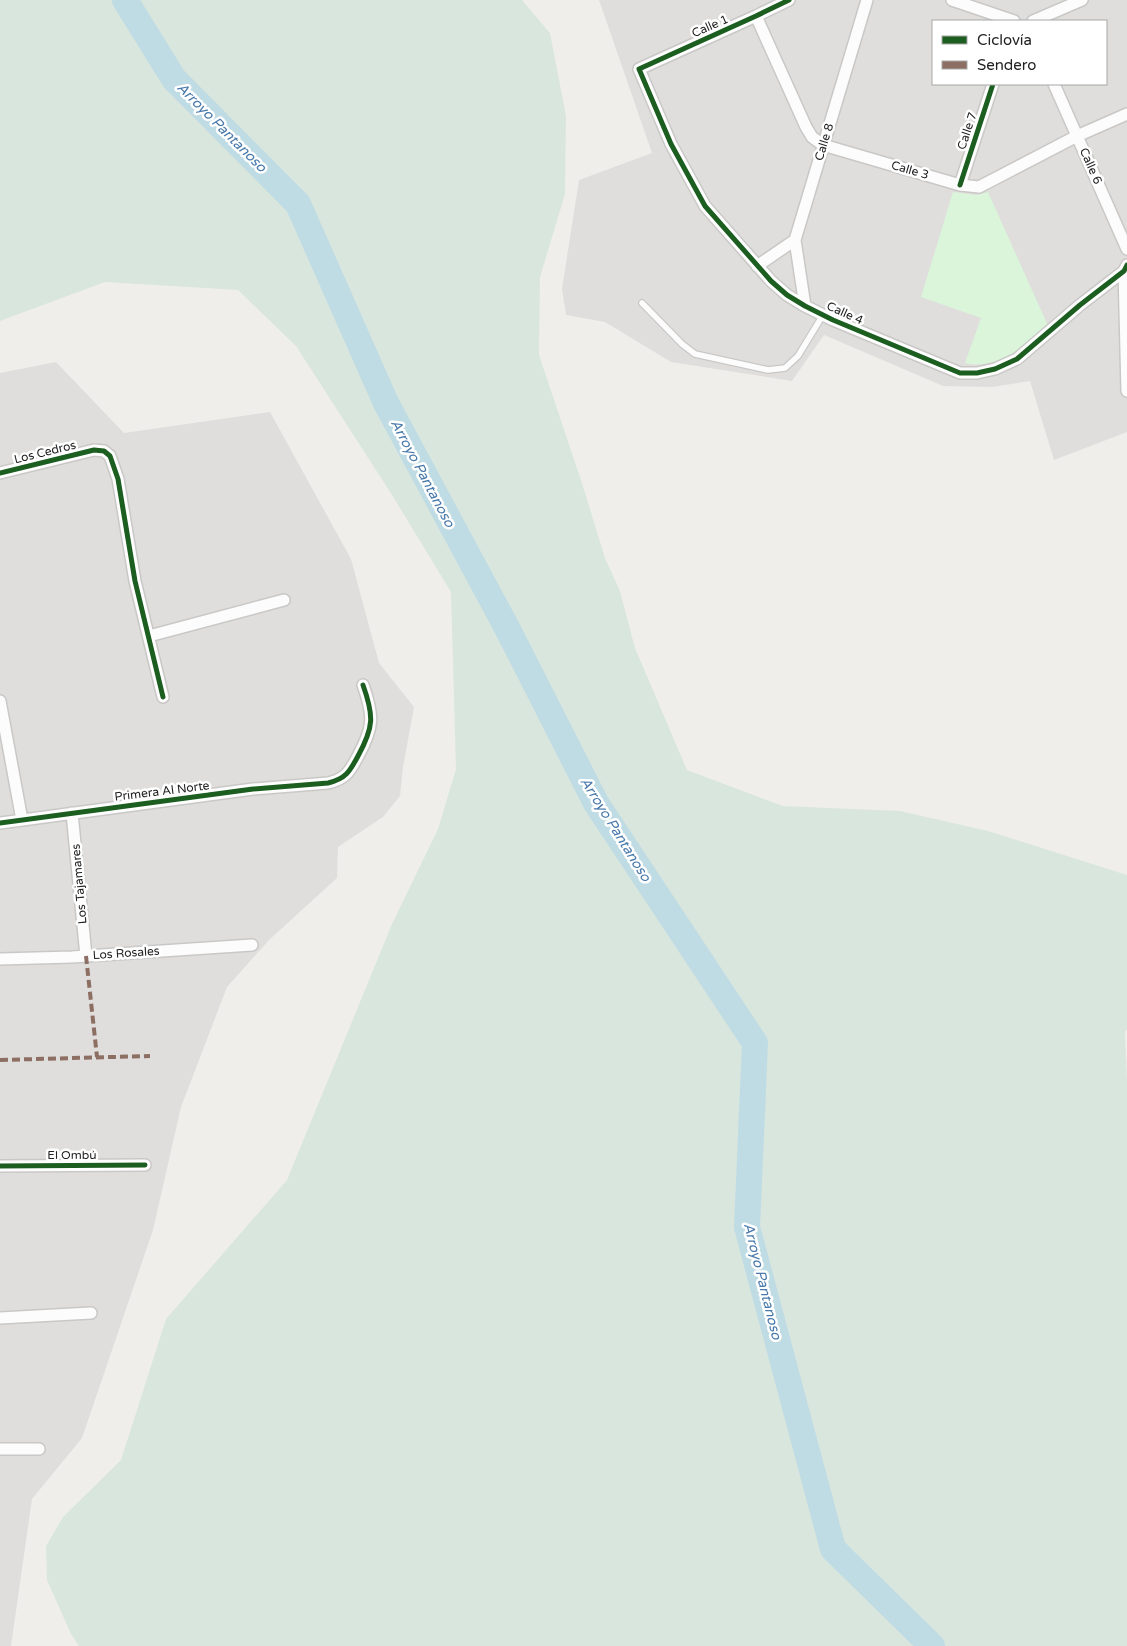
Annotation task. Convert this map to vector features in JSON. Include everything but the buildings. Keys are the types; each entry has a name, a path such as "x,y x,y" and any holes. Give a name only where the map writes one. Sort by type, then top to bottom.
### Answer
{"street":[{"name":"Calle 1","path":"639,69 789,0"},
{"name":"Calle 8","path":"795,240 867,0"},
{"path":"952,0 1011,20"},
{"path":"1035,20 1082,0"},
{"name":"Calle 3","path":"756,16 806,128 812,137 823,145 960,185 979,187 1077,136 1127,114"},
{"name":"Calle 4","path":"639,69 671,144 705,206 757,266 787,295 823,315 960,373 977,373 995,369 1017,360 1125,268"},
{"name":"Calle 7","path":"960,185 993,85"},
{"name":"Calle 6","path":"1054,85 1127,249"},
{"path":"757,266 795,240 805,306"},
{"path":"1125,268 1127,392"},
{"name":"Los Cedros","path":"0,473 94,450 104,450 110,456 118,480 136,581 149,636"},
{"path":"163,697 149,636 284,600"},
{"name":"Primera Al Norte","path":"0,823 253,789 328,783 344,777 350,770 368,737 370,704 363,685"},
{"path":"0,701 22,820"},
{"name":"Los Tajamares","path":"72,812 86,956"},
{"name":"Los Rosales","path":"0,959 72,958 252,945"},
{"name":"El Ombú","path":"0,1166 145,1165"},
{"path":"0,1318 90,1314"},
{"path":"0,1449 39,1449"}],"lane":[{"path":"642,302 682,344 695,354 768,370 785,368 798,356 823,315"}],"shaded area":[{"path":"0,0 522,0 550,33 566,116 565,194 540,277 539,355 605,558 620,591 635,648 687,770 783,806 900,811 988,831 1127,875 1127,1029 1125,1032 1127,1081 1127,1646 79,1646 71,1634 47,1580 46,1546 63,1517 121,1460 166,1319 287,1180 392,924 438,829 456,769 451,592 392,495 296,346 238,290 105,282 0,321"},
{"path":"599,0 1127,0 1127,432 1054,460 1030,381 992,387 943,386 824,335 792,381 671,362 605,322 566,315 562,289 579,180 652,153"},
{"path":"56,362 124,433 270,412 351,559 379,663 414,707 403,767 400,796 383,817 338,847 337,878 269,940 227,987 181,1107 153,1230 82,1438 32,1499 11,1646 0,1646 0,373"}],"green space":[{"path":"953,192 977,195 988,192 1049,328 1010,355 988,363 965,363 981,318 921,297"}],"waterway":[{"name":"Arroyo Pantanoso","path":"125,0 174,79 298,204 386,403 506,626 596,803 755,1043 747,1227 833,1549 932,1646"}],"marked path":[{"path":"86,956 97,1057"},
{"path":"0,1060 150,1056"}],"cycle path":[{"path":"789,0 639,69 671,144 705,206 771,281 787,295 833,320 960,373 977,373 995,369 1017,359 1080,305 1124,271 1127,265"},
{"path":"960,185 993,85"},
{"path":"0,473 94,450 104,451 110,456 118,479 135,581 163,697"},
{"path":"0,823 253,789 334,781 343,777 350,770 370,729 369,705 363,685"},
{"path":"0,1166 145,1165"}]}
